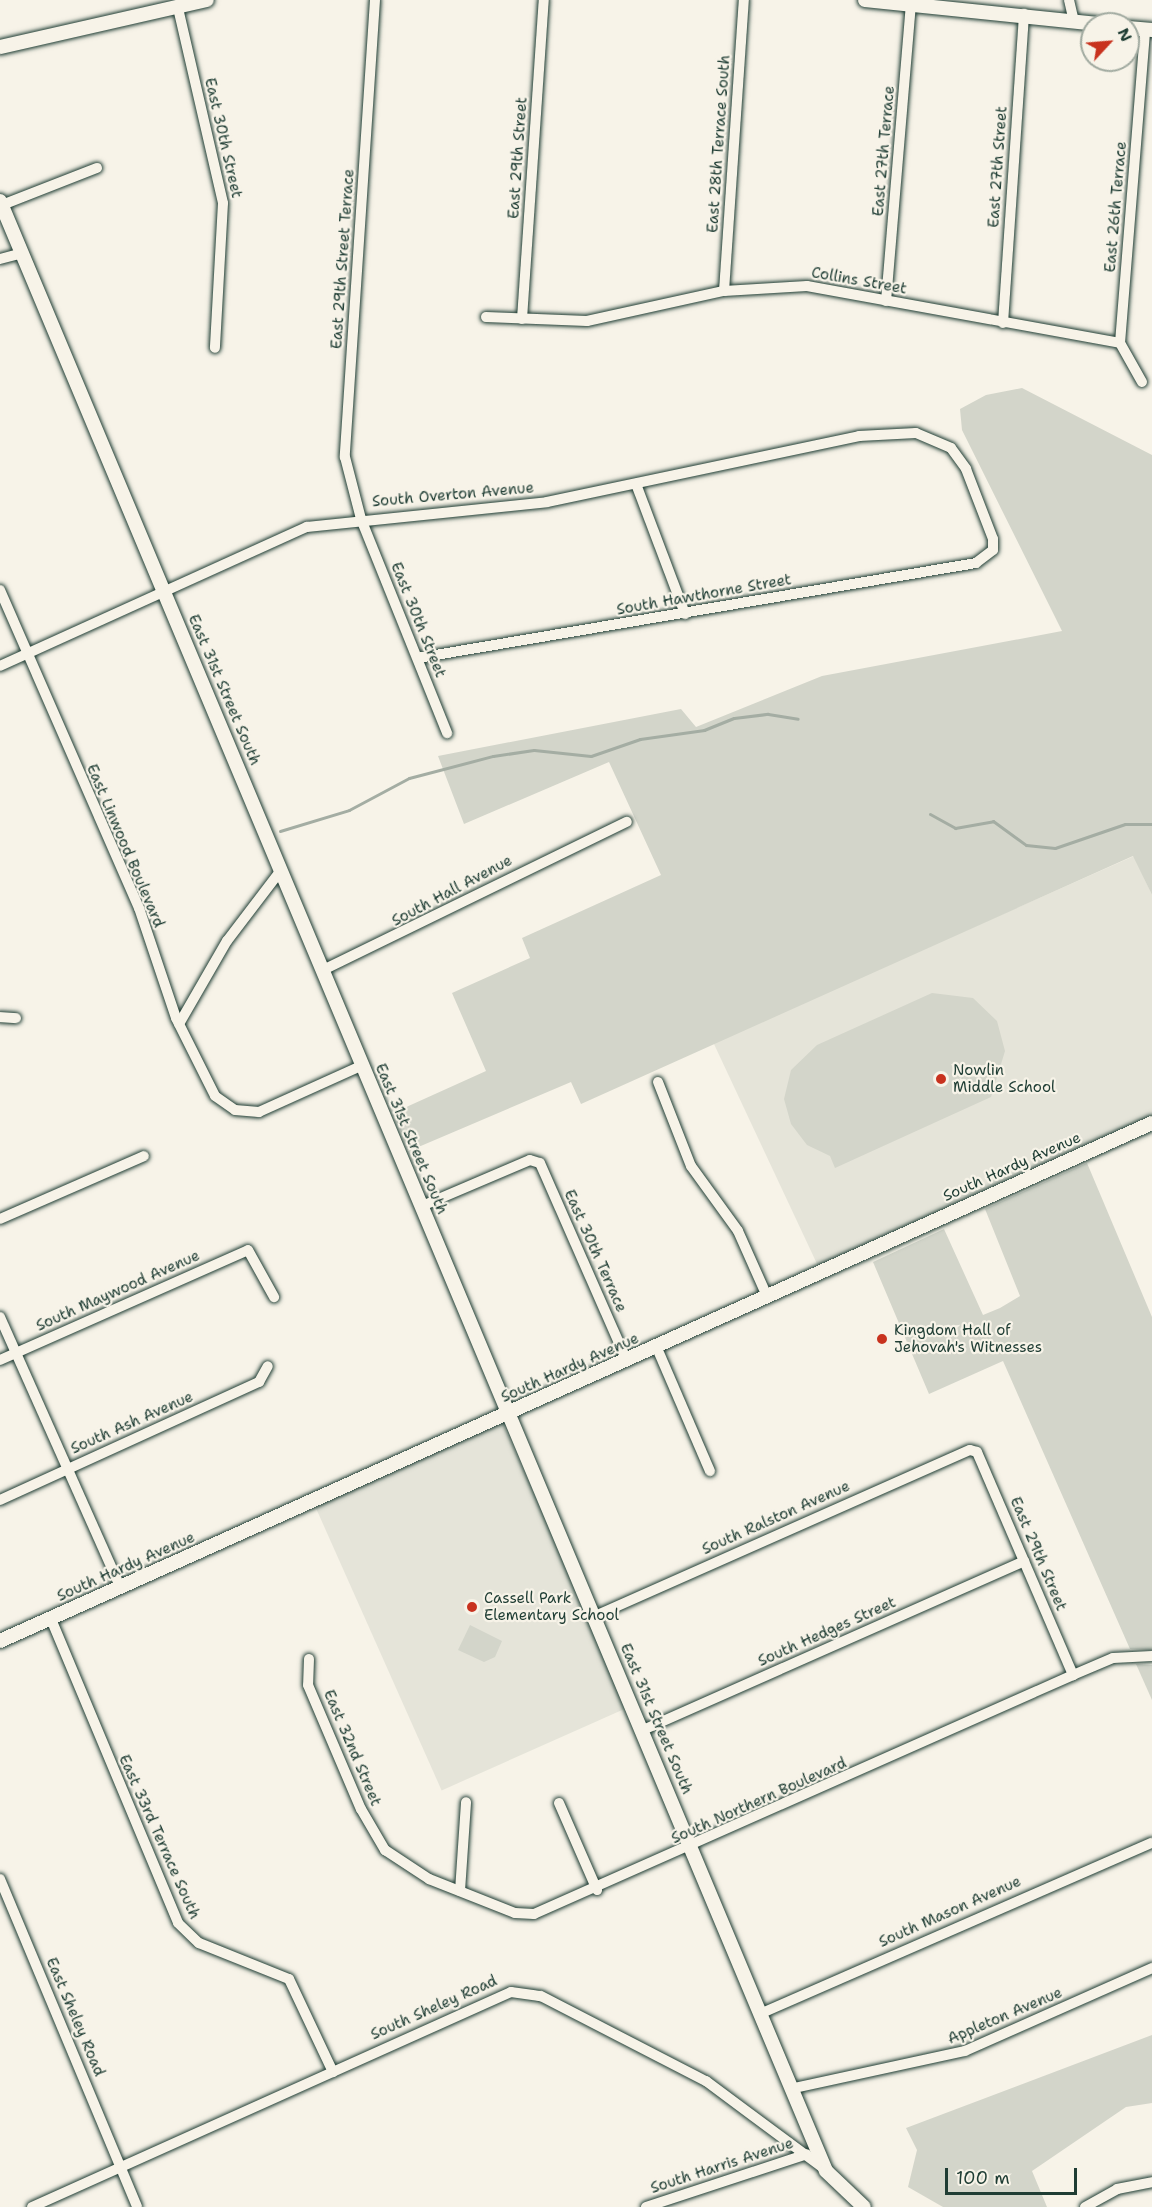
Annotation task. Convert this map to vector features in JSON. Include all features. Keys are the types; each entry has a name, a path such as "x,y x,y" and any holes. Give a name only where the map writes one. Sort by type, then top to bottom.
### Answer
{"street":[{"path":"0,47 207,0"},
{"name":"East 29th Street Terrace","path":"361,519 345,457 375,0"},
{"name":"East 29th Street","path":"522,319 544,0"},
{"name":"East 28th Terrace South","path":"724,291 744,0"},
{"path":"865,0 1024,14 1080,22"},
{"path":"1069,0 1074,21"},
{"name":"East 27th Terrace","path":"886,301 910,4"},
{"name":"East 30th Street","path":"178,8 223,203 214,348"},
{"name":"East 27th Street","path":"1003,322 1024,14"},
{"name":"East 26th Terrace","path":"1120,343 1149,30"},
{"path":"1,203 97,168"},
{"name":"East 31st Street South","path":"1,203 794,2088 826,2171"},
{"path":"0,259 22,253"},
{"name":"Collins Street","path":"486,316 587,321 724,291 807,286 1120,343"},
{"path":"1120,343 1142,382"},
{"name":"South Overton Avenue","path":"0,666 307,527 361,519 494,510 636,484 859,436 932,437 951,448 966,469 990,527 991,552"},
{"path":"636,484 684,614"},
{"name":"East 30th Street","path":"361,519 447,733"},
{"name":"South Hawthorne Street","path":"418,658 976,563 991,552"},
{"name":"East Linwood Boulevard","path":"0,590 139,908 179,1024 215,1096 247,1113 271,1109 363,1065"},
{"name":"South Hall Avenue","path":"323,970 404,935 481,889 627,822"},
{"path":"179,1024 227,941 281,870"},
{"path":"0,1017 16,1018"},
{"path":"658,1082 691,1166 738,1231 767,1296"},
{"name":"South Hardy Avenue","path":"0,1641 657,1348 767,1296 1152,1123"},
{"path":"0,1219 144,1156"},
{"name":"East 30th Terrace","path":"422,1206 530,1160 540,1163 627,1361"},
{"name":"South Maywood Avenue","path":"0,1360 248,1251 274,1297"},
{"path":"0,1317 120,1587"},
{"path":"657,1348 710,1471"},
{"name":"South Ash Avenue","path":"0,1500 259,1382 268,1365"},
{"name":"East 29th Street","path":"970,1450 977,1452 1073,1675"},
{"name":"South Ralston Avenue","path":"595,1616 970,1450"},
{"name":"South Hedges Street","path":"643,1730 1024,1560"},
{"name":"East 33rd Terrace South","path":"51,1618 178,1923 199,1943 289,1979 333,2072"},
{"name":"South Northern Boulevard","path":"382,1846 409,1868 460,1892 515,1913 534,1914 597,1890 1113,1658 1152,1656"},
{"name":"East 32nd Street","path":"309,1659 309,1685 382,1846"},
{"path":"460,1892 466,1802"},
{"path":"559,1803 597,1890"},
{"name":"South Mason Avenue","path":"762,2013 1152,1842"},
{"name":"East Sheley Road","path":"0,1879 121,2168"},
{"name":"Appleton Avenue","path":"794,2088 965,2051 1152,1968"},
{"name":"South Sheley Road","path":"121,2168 495,1997 529,1993 706,2081 807,2154 864,2207"},
{"name":"South Harris Avenue","path":"646,2207 807,2154"},
{"path":"32,2207 121,2168 137,2207"},
{"path":"1085,2207 1117,2189 1152,2182"}],"shaded area":[{"path":"1022,388 1152,455 1152,895 1133,856 581,1104 571,1082 409,1151 393,1113 486,1071 452,993 530,958 522,938 661,875 609,762 464,824 438,756 681,709 696,727 822,676 1062,631 962,430 960,409 986,395"},
{"name":"Nowlin Middle School","path":"1134,856 1152,895 1152,1116 818,1266 713,1042"},
{"path":"932,993 973,998 997,1021 1005,1051 991,1097 835,1168 830,1156 807,1145 791,1124 784,1099 791,1070 817,1045"},
{"path":"1087,1163 1152,1317 1152,1650 1130,1649 1003,1361 929,1394 873,1262 944,1229 983,1315 1000,1308 1020,1296 985,1209"},
{"name":"Cassell Park Elementary School","path":"502,1422 629,1707 442,1790 315,1505"},
{"path":"470,1625 502,1641 495,1657 484,1662 458,1650"},
{"path":"1136,1664 1152,1665 1152,1700"},
{"path":"1152,2035 1152,2103 1126,2107 1032,2171 1047,2207 943,2207 908,2187 917,2150 906,2128"}],"waterway":[{"path":"280,831 349,810 409,778 493,756 534,750 591,756 640,739 704,730 734,718 768,714 798,719"},
{"path":"930,814 955,828 993,821 1026,845 1055,848 1125,824 1152,824"}],"place":[{"name":"Nowlin Middle School","path":"941,1079"},
{"name":"Kingdom Hall of Jehovah's Witnesses","path":"882,1339"},
{"name":"Cassell Park Elementary School","path":"472,1607"}]}
